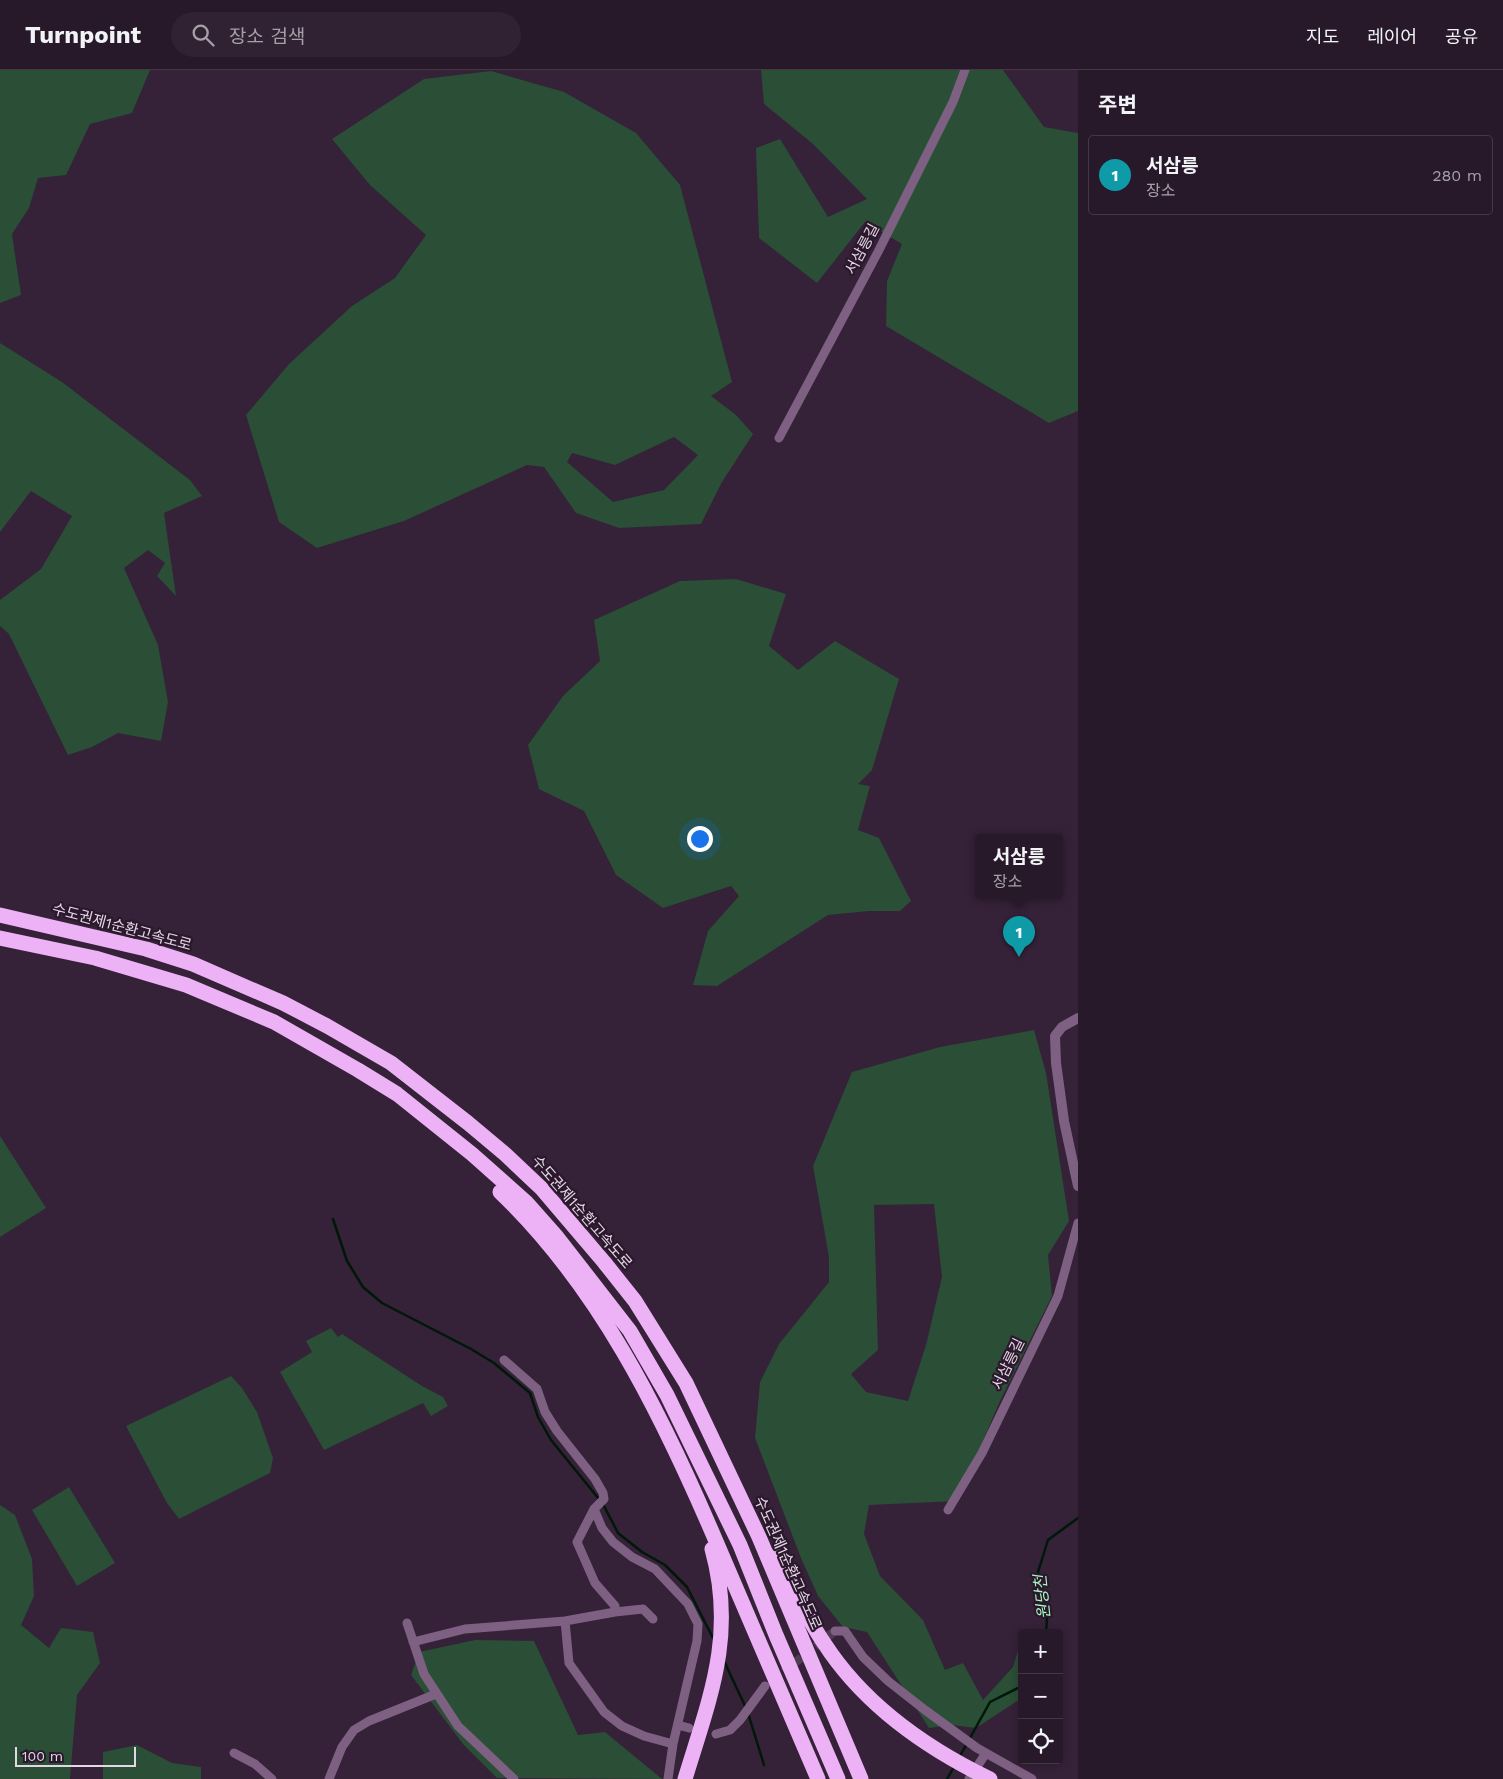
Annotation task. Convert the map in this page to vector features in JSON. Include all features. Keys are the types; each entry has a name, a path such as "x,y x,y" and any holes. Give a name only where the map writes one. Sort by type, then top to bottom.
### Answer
{"highway":[{"name":"수도권제1순환고속도로","path":"0,915 146,949 193,964 283,1003 391,1063 468,1123 541,1188 635,1301 686,1383 763,1546 861,1779"},
{"path":"0,938 95,958 186,985 274,1022 397,1094 436,1124 526,1202 557,1237 630,1331 667,1395 740,1545 776,1635 838,1779"},
{"path":"378,1082 515,1206 548,1243 610,1329 669,1434 818,1779"},
{"path":"708,1428 804,1610 824,1643 852,1679 894,1721 924,1743 979,1777"},
{"path":"669,1434 708,1536 719,1575 723,1612 722,1642 713,1683 685,1779"}],"street":[{"name":"서삼릉길","path":"779,438 878,252 953,102 965,70"},
{"path":"1078,1018 1062,1027 1055,1036 1056,1063 1064,1121 1078,1186"},
{"name":"서삼릉길","path":"948,1510 982,1453 1058,1296 1078,1223"},
{"path":"504,1360 537,1389 545,1412 557,1431 596,1479 603,1493 604,1498 595,1508 577,1542 595,1583 615,1606 615,1612"},
{"path":"595,1508 602,1528 612,1542 632,1557 655,1569 688,1604 698,1624 698,1641 673,1744 668,1779"},
{"path":"413,1642 465,1629 565,1621 643,1609 653,1619"},
{"path":"565,1621 569,1663 604,1712 622,1726 644,1736 673,1744"},
{"path":"407,1624 424,1674 458,1726 514,1779"},
{"path":"834,1631 845,1631 863,1657 888,1681 982,1750 1032,1779"},
{"path":"716,1734 730,1730 740,1720 765,1686"},
{"path":"329,1779 342,1747 354,1730 369,1721 436,1694"},
{"path":"678,1725 689,1728"},
{"path":"979,1777 982,1750"},
{"path":"234,1753 255,1764 272,1779"}],"green space":[{"path":"0,70 150,70 132,113 90,124 66,175 38,178 29,208 12,234 21,295 0,303"},
{"path":"761,70 1003,70 1044,127 1078,133 1078,411 1049,423 886,326 887,281 902,244 865,222 817,283 759,238 756,148 780,139 828,217 867,199 813,144 764,104"},
{"path":"491,71 564,92 636,133 680,185 732,382 711,396 736,415 753,434 722,482 701,524 619,528 576,513 544,467 527,465 404,521 317,548 279,522 246,415 289,364 352,306 395,278 426,235 370,185 332,139 424,79","holes":["674,437 698,455 664,490 613,502 567,462 572,453 615,465"]},
{"path":"0,343 62,382 190,480 202,496 164,513 176,596 157,576 165,563 148,550 124,568 158,645 168,702 161,741 118,733 92,747 68,755 9,634 0,626 0,600 41,569 72,516 31,491 0,532"},
{"path":"736,579 786,594 769,646 798,670 835,641 899,679 872,770 858,784 870,786 858,830 879,838 911,901 900,911 869,911 828,915 717,986 693,985 708,931 739,896 731,886 663,908 616,875 584,811 539,789 528,745 563,696 600,661 594,620 680,581"},
{"path":"1034,1030 1046,1073 1069,1221 1048,1255 1052,1296 1000,1401 957,1501 869,1505 864,1534 880,1576 923,1620 945,1670 963,1663 983,1700 1013,1667 1018,1650 1018,1701 976,1728 952,1725 929,1728 867,1632 843,1627 818,1596 801,1558 755,1438 760,1382 779,1344 829,1282 829,1257 813,1166 852,1072 940,1047","holes":["934,1204 942,1277 926,1345 908,1401 866,1392 851,1374 878,1350 874,1205"]},
{"path":"0,1136 46,1208 0,1237"},
{"path":"331,1328 338,1337 342,1334 422,1386 443,1397 448,1406 431,1416 423,1403 324,1450 280,1372 312,1352 306,1341"},
{"path":"231,1376 242,1388 257,1412 273,1458 270,1473 179,1519 167,1503 126,1426"},
{"path":"69,1487 115,1563 77,1586 32,1510"},
{"path":"0,1505 15,1515 32,1559 34,1596 21,1625 49,1648 61,1628 93,1632 100,1663 77,1695 70,1779 0,1779"},
{"path":"475,1640 534,1641 578,1735 605,1732 662,1779 497,1778 463,1744 411,1675 419,1652"},
{"path":"137,1745 172,1763 201,1767 201,1779 103,1779 103,1752"}],"waterway":[{"path":"333,1219 347,1261 363,1287 382,1303 494,1363 530,1393 538,1417 551,1440 603,1504 618,1533 642,1552 665,1565 687,1587 714,1640"},
{"name":"원당천","path":"1046,1629 1047,1619 1038,1572 1048,1540 1078,1518"},
{"path":"724,1661 746,1708"},
{"name":"원당천","path":"960,1756 990,1702 1018,1688"},
{"path":"748,1713 764,1765"},
{"name":"원당천","path":"947,1779 955,1765"}],"tunnel":[{"path":"773,1680 835,1631"}],"place":[{"name":"서삼릉","path":"1019,957"}]}
